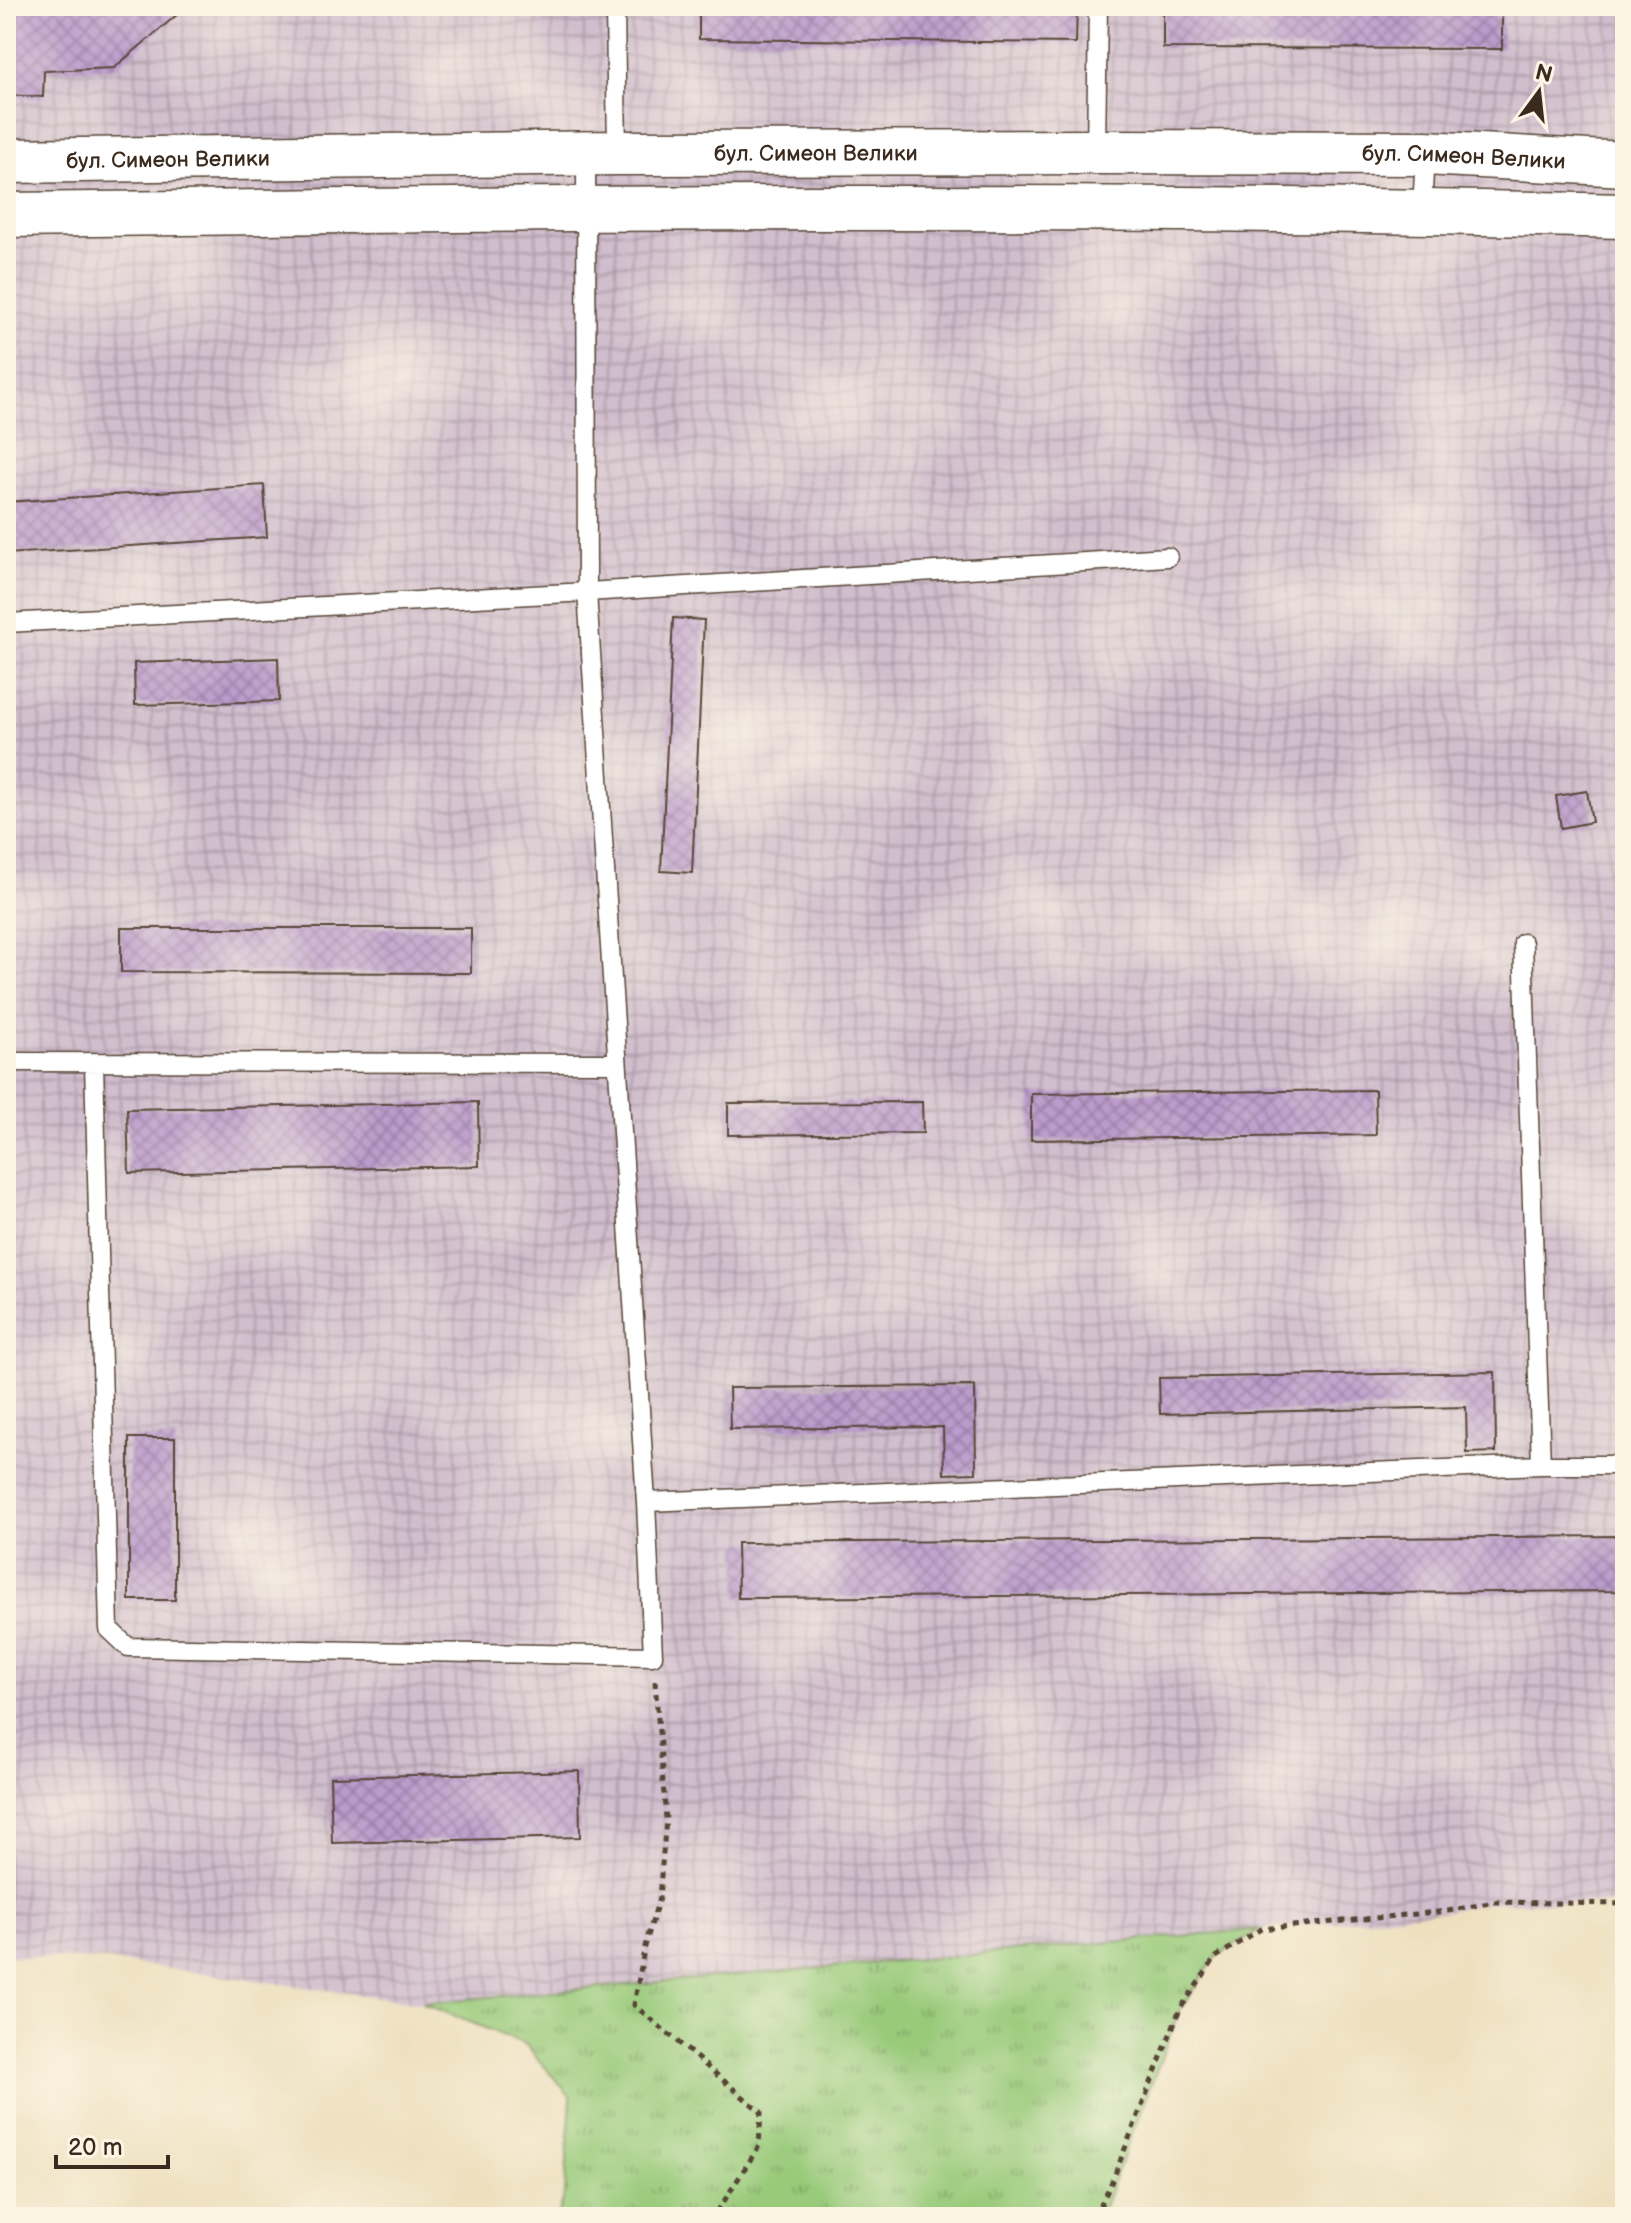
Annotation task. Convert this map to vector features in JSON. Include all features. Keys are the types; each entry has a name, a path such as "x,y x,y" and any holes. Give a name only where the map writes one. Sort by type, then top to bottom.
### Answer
{"main road":[{"name":"бул. Симеон Велики","path":"6,161 1096,152 1425,153 1625,164"},
{"path":"6,215 586,208 1422,211 1625,216"}],"lane":[{"path":"94,1063 109,1629 128,1647 653,1656 646,1502 587,592 586,208 602,154 615,6"},
{"path":"1096,152 1098,6"},
{"path":"1422,211 1425,153"},
{"path":"6,623 1168,557"},
{"path":"1523,943 1541,1465"},
{"path":"6,1062 616,1063"},
{"path":"646,1502 1541,1465 1625,1465"}],"path":[{"path":"653,1656 666,1820 659,1898 644,1950 634,2005 761,2112 759,2146 714,2217"},
{"path":"1095,2217 1180,2009 1216,1957 1261,1929 1448,1911 1494,1902 1625,1904"}],"shaded area":[{"path":"6,6 1625,6 1625,1904 1494,1902 1448,1911 1261,1929 422,2003 104,1960 6,1956"}],"green space":[{"path":"1261,1929 1216,1957 1180,2009 1100,2217 558,2217 565,2193 571,2097 525,2044 422,2003"}],"building":[{"path":"6,6 185,8 114,68 44,71 43,97 6,95"},
{"path":"699,6 1077,6 1076,43 699,39"},
{"path":"1163,6 1502,6 1502,49 1163,48"},
{"path":"264,485 267,537 6,554 6,502"},
{"path":"673,618 704,620 692,873 661,871"},
{"path":"278,658 279,701 135,705 134,663"},
{"path":"1587,791 1592,822 1561,828 1556,796"},
{"path":"121,928 471,928 471,973 121,972"},
{"path":"1375,1090 1376,1135 1031,1140 1031,1094"},
{"path":"478,1102 479,1166 129,1173 127,1109"},
{"path":"922,1102 923,1133 728,1135 728,1103"},
{"path":"1495,1372 1496,1452 1467,1453 1466,1407 1160,1414 1159,1378"},
{"path":"975,1386 976,1473 944,1474 943,1427 730,1429 729,1388"},
{"path":"129,1438 175,1438 175,1600 129,1600"},
{"path":"1625,1536 1625,1591 738,1598 737,1543"},
{"path":"579,1771 580,1837 332,1843 330,1777"}]}
